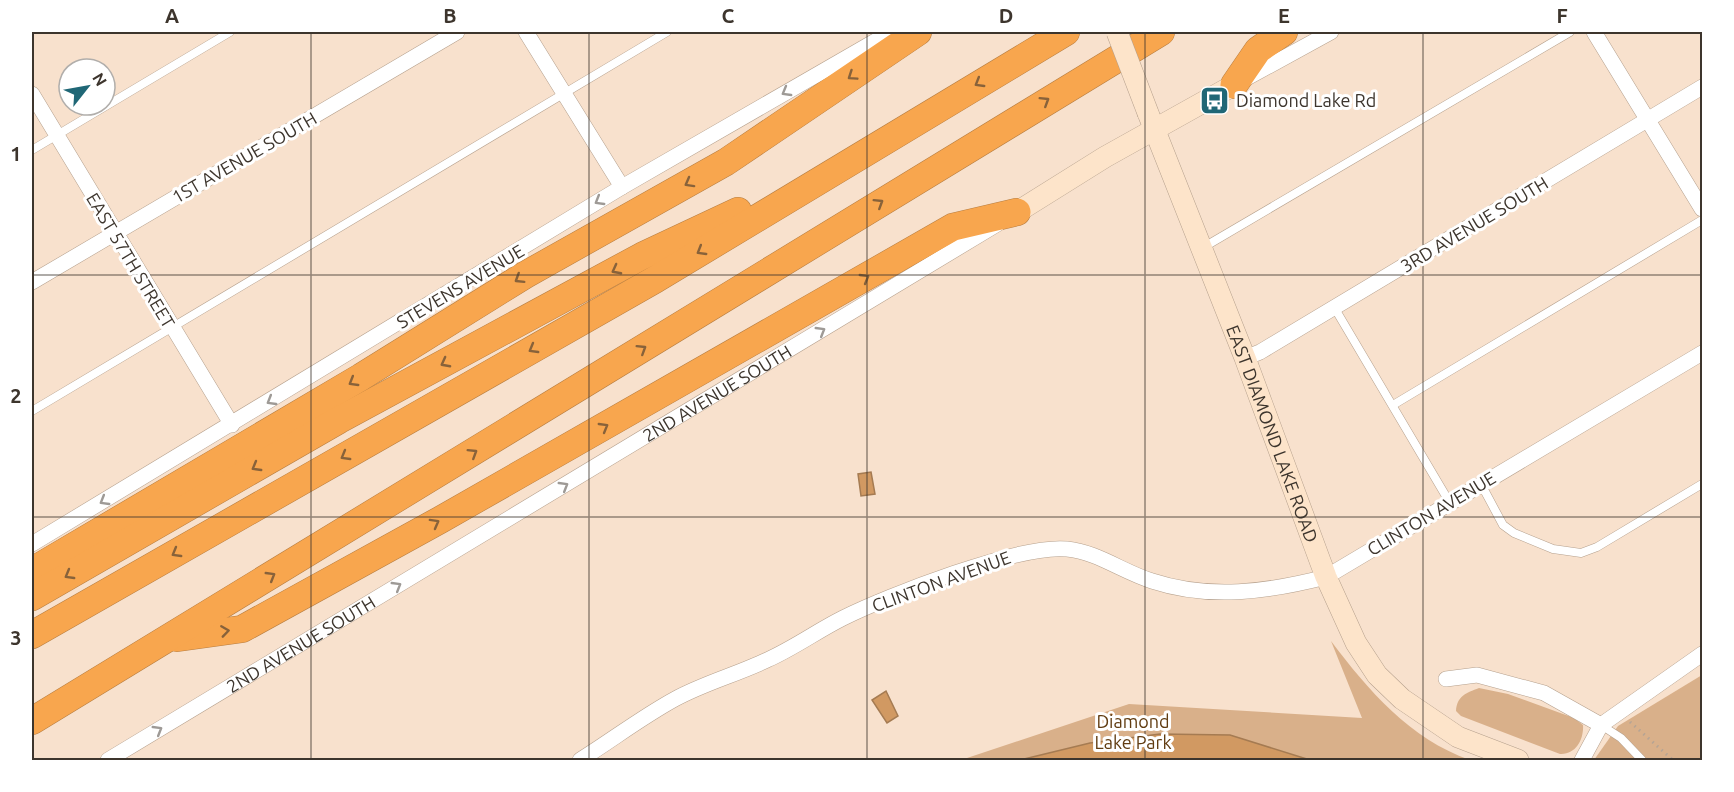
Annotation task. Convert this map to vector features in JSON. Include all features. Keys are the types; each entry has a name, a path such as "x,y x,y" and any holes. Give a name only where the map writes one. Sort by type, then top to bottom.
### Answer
{"highway":[{"path":"32,571 351,383 525,275 726,162 918,32"},
{"path":"32,635 656,279 1066,32"},
{"path":"32,721 1161,32"},
{"path":"1234,85 1258,50 1284,32"},
{"path":"32,597 339,420 642,255 859,155"},
{"path":"167,639 242,629 440,520 953,227 1017,212"}],"street":[{"name":"1ST AVENUE SOUTH","path":"32,282 457,32"},
{"path":"526,32 622,187"},
{"name":"STEVENS AVENUE","path":"32,544 622,187 891,32"},
{"name":"EAST DIAMOND LAKE ROAD","path":"1117,32 1200,249 1245,358 1326,577 1356,643 1377,675 1394,691 1458,737 1518,760"},
{"name":"2ND AVENUE SOUTH","path":"108,760 1017,212 1151,121 1234,85 1331,32"},
{"path":"1594,32 1702,209"},
{"name":"3RD AVENUE SOUTH","path":"1245,358 1260,352 1702,87"},
{"name":"EAST 57TH STREET","path":"32,94 232,425"},
{"name":"CLINTON AVENUE","path":"580,760 676,698 740,673 799,645 842,619 885,600 1014,554 1066,548 1092,555 1151,581 1186,590 1222,593 1258,592 1326,577 1480,483 1702,353"},
{"path":"1582,760 1602,725 1702,654"},
{"path":"1446,679 1477,675 1545,693 1602,725"}],"lane":[{"path":"32,150 230,32"},
{"path":"32,411 667,32"},
{"path":"1200,249 1570,32"},
{"path":"1393,405 1702,220"},
{"path":"1334,308 1450,503"},
{"path":"1480,483 1503,525 1514,533 1553,549 1581,553 1597,547 1702,484"},
{"path":"1602,725 1621,738 1642,760"}],"path":[{"path":"1619,714 1672,760"}],"green space":[{"name":"Diamond Lake Park","path":"1331,641 1375,695 1409,726 1448,751 1470,760 961,760 1129,704 1362,718"},
{"path":"1702,675 1702,760 1594,760 1618,726"},
{"path":"1479,688 1508,694 1574,718 1583,725 1578,745 1566,754 1560,754 1461,716 1456,711 1460,698"}],"shaded area":[{"path":"871,472 875,494 861,496 858,474"},
{"path":"886,691 898,716 887,723 872,700"},
{"path":"1160,734 1230,735 1310,760 1020,760 1090,743"}],"place":[{"name":"Diamond Lake Rd","path":"1215,100"}]}
